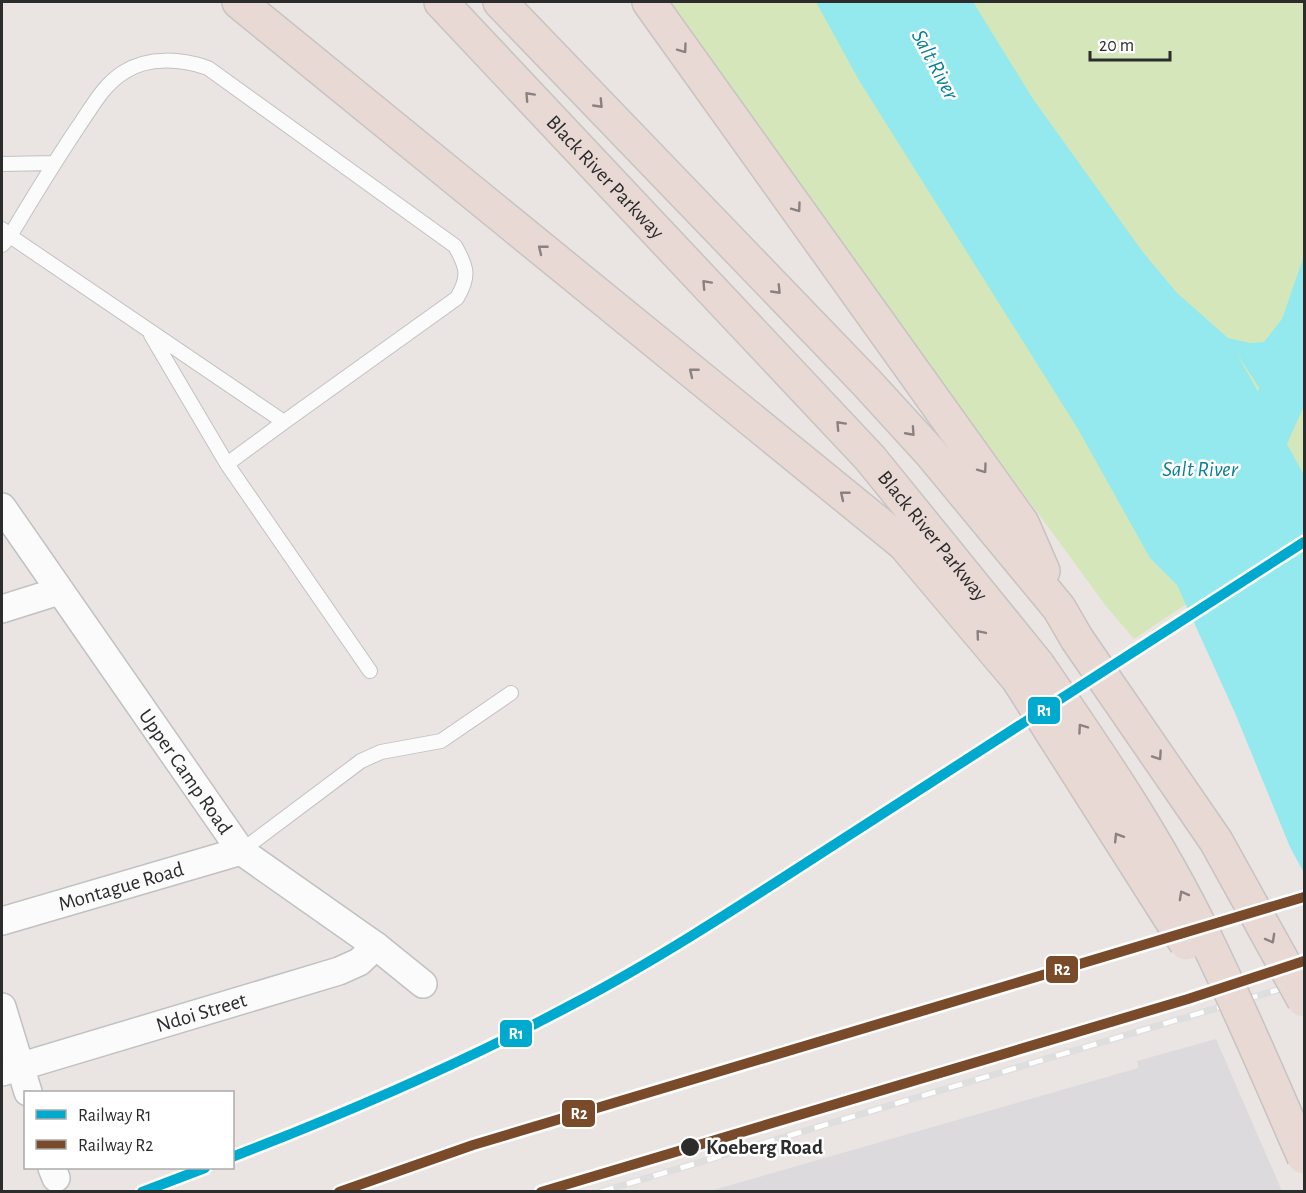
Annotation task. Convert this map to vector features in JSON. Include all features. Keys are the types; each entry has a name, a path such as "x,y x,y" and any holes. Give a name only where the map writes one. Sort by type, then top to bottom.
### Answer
{"highway":[{"name":"Black River Parkway","path":"441,2 870,458 1028,672 1094,746 1153,841 1202,931 1305,1157"},
{"name":"Black River Parkway","path":"500,2 866,382 961,488 1059,608 1077,639 1216,841 1305,1000"},
{"path":"649,2 1022,523 1059,608"},
{"path":"238,3 904,544 1028,672"}],"street":[{"name":"Upper Camp Road","path":"2,507 241,851 376,946 423,984"},
{"path":"2,609 59,591"},
{"name":"Montague Road","path":"2,921 241,851"},
{"name":"Ndoi Street","path":"11,1069 339,971 359,962 376,946"},
{"path":"2,1007 11,1069 27,1091"}],"lane":[{"path":"227,464 284,423 457,297 465,283 465,265 455,246 208,68 188,61 146,63 126,71 106,85 4,237 148,330 284,423"},
{"path":"2,164 54,163"},
{"path":"148,330 227,464 370,671"},
{"path":"241,851 361,761 381,752 441,741 511,693"}],"shaded area":[{"path":"1216,1039 1282,1191 710,1191 1138,1068 1137,1061"}],"green space":[{"path":"663,2 1304,2 1304,526 1134,639 1106,606"}],"water":[{"name":"Salt River","path":"816,2 973,2 1033,99 1142,251 1177,293 1228,338 1250,343 1264,342 1282,319 1304,256 1304,397 1293,411 1288,433 1236,352 1304,475 1304,873 1290,847 1235,713 1177,585 1150,558 1078,429 860,82"}],"waterway":[{"path":"1245,478 1304,348"}],"railway":[{"path":"234,1156 448,1066 532,1026 645,964 750,899 1304,542"},
{"path":"339,1192 473,1145 1304,897"},
{"path":"541,1192 1188,999 1304,961"},
{"path":"600,1192 1304,982"},
{"path":"142,1192 202,1169"}],"rail line":[{"name":"R1","path":"234,1156 448,1066 532,1026 645,964 750,899 1304,542"},
{"name":"R2","path":"339,1192 473,1145 1304,897"},
{"name":"R2","path":"541,1192 1188,999 1304,961"},
{"name":"R1","path":"142,1192 202,1169"}],"place":[{"name":"Koeberg Road","path":"690,1147"}]}
